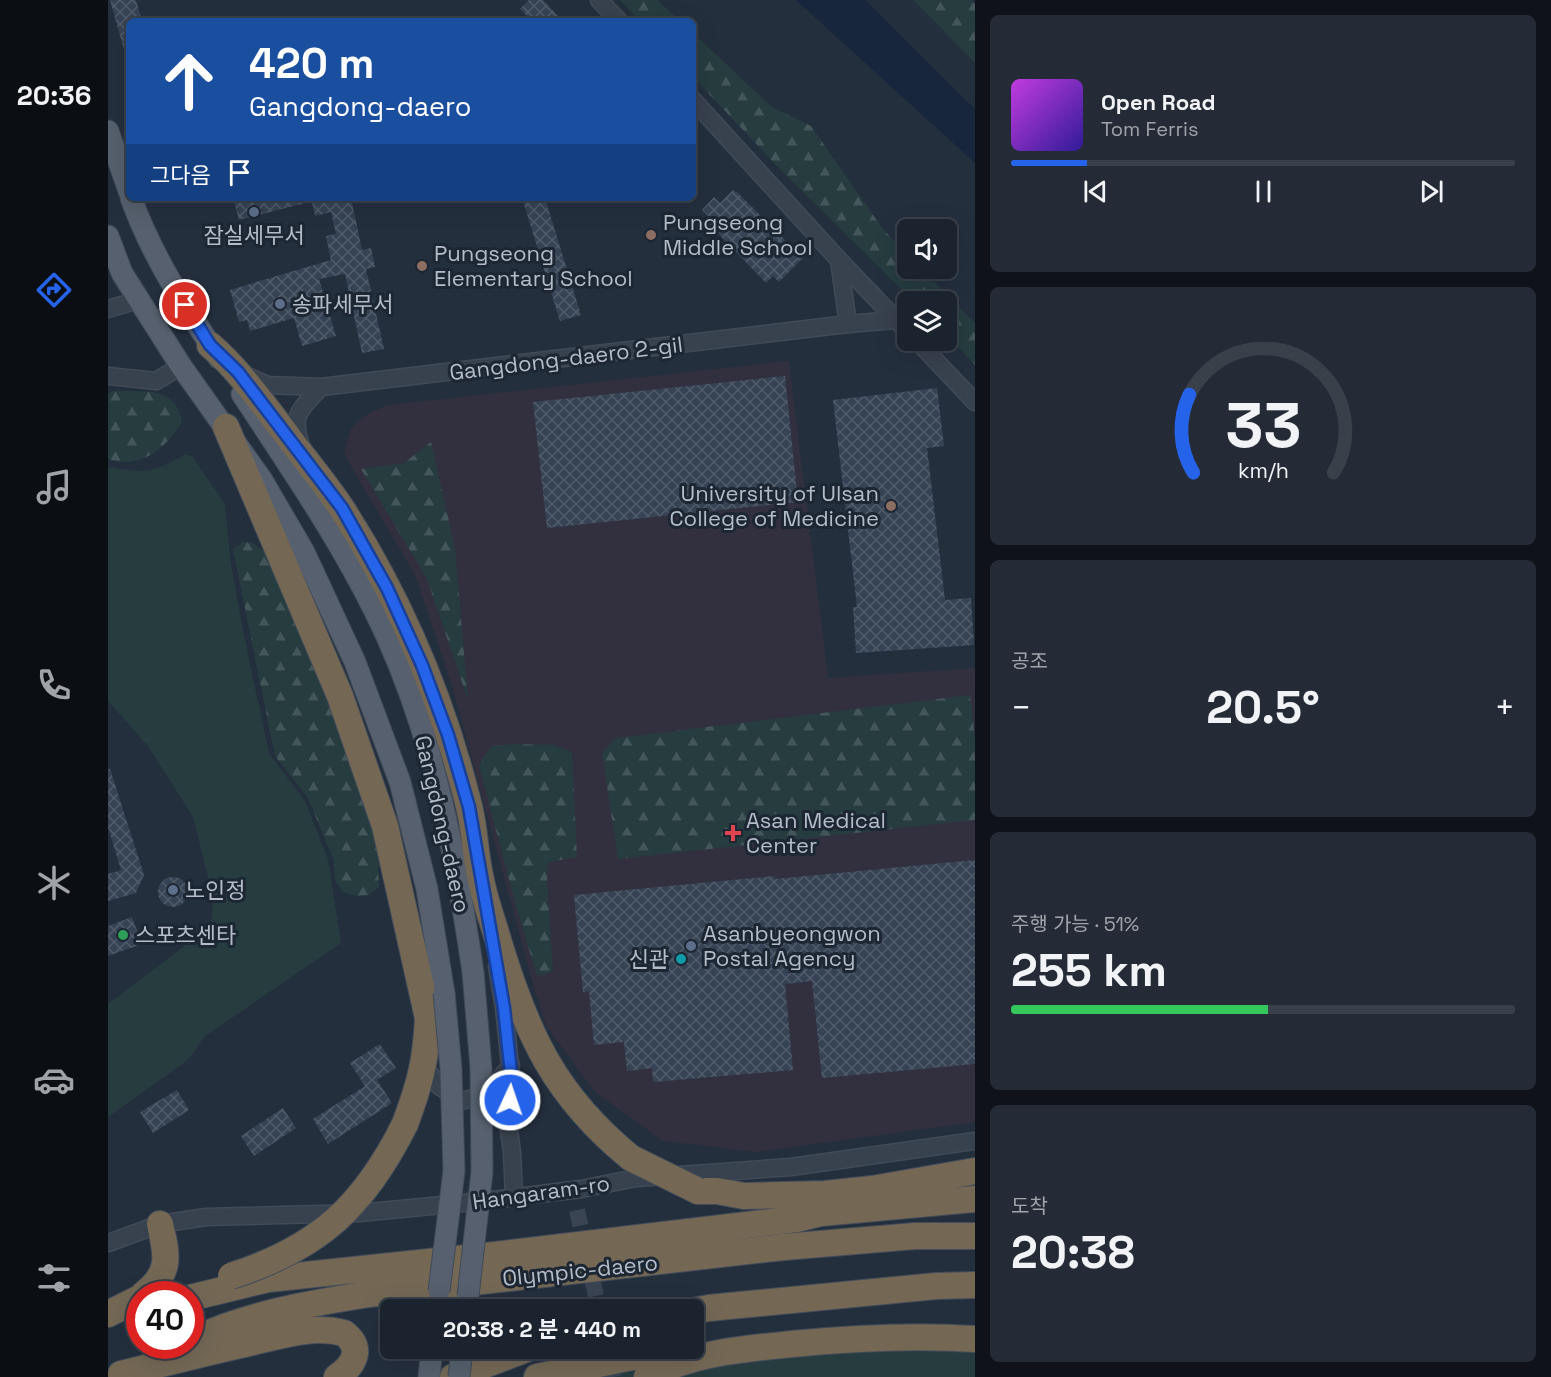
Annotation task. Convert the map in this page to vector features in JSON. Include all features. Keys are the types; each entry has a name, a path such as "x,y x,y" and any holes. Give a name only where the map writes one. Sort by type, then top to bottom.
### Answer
{"highway":[{"path":"210,345 238,372 342,508 387,588 422,665 448,735 469,807 481,880 520,1008 552,1072 580,1110 601,1133 631,1158 722,1204 821,1213"},
{"path":"204,1285 283,1256 305,1243 346,1211 364,1192 379,1171 405,1124 424,1066 428,1018 385,826 340,696 226,427"},
{"path":"698,1191 717,1191 744,1196 825,1194 872,1189 975,1171"},
{"path":"204,1295 279,1278 519,1253 796,1219 821,1213 975,1199"},
{"path":"158,1281 165,1268 167,1257 160,1224"},
{"name":"Olympic-daero","path":"204,1335 260,1314 369,1294 784,1247 915,1236 975,1236"},
{"path":"704,1310 936,1286 975,1285"},
{"path":"768,1302 856,1308 933,1300 975,1300"},
{"path":"108,1314 126,1305"},
{"path":"108,1330 126,1322"},
{"path":"704,1345 770,1336 975,1324"},
{"path":"119,1376 199,1354 322,1329 344,1333 354,1344 356,1352 354,1361 337,1377"},
{"path":"647,1377 686,1359 764,1347 851,1338 910,1336 975,1339"},
{"path":"704,1346 764,1347"},
{"path":"119,1376 154,1359"},
{"path":"453,1377 500,1359"},
{"path":"537,1377 618,1359"}],"main road":[{"path":"108,131 126,183"},
{"name":"Gangdong-daero","path":"132,201 143,231 173,285 331,530 387,637 418,714 443,800 464,910 482,1068 482,1172 468,1299"},
{"name":"Gangdong-daero","path":"109,242 122,273 138,300 181,366 262,480 304,552 355,662 400,782 427,889 444,993 451,1069 454,1171 438,1299"},
{"path":"429,1377 431,1359"},
{"path":"459,1377 461,1359"}],"street":[{"path":"599,0 616,18"},
{"path":"696,103 897,321"},
{"path":"839,260 848,324"},
{"path":"108,309 138,300"},
{"name":"Gangdong-daero 2-gil","path":"238,372 267,385 321,387 848,324 897,326"},
{"path":"926,351 975,402"},
{"path":"108,376 156,381 181,366"},
{"path":"307,462 296,430 297,414 321,387"},
{"path":"481,880 504,1008 512,1083 507,1117 512,1152 514,1196"},
{"path":"424,1066 439,1086 461,1101 486,1095 510,1065"},
{"path":"486,1095 507,1117"},
{"name":"Hangaram-ro","path":"108,1243 160,1224 206,1217 359,1213 484,1201 581,1189 636,1178 791,1167 975,1141"}],"shaded area":[{"name":"Asan Medical Center","path":"789,361 828,678 975,668 975,1122 756,1152 663,1141 595,1092 546,1026 453,689 416,577 344,454 351,428 369,413 388,405"}],"green space":[{"path":"620,0 657,0 677,18 637,18"},
{"path":"913,0 971,0 975,4 975,63"},
{"path":"696,36 772,107 811,126 883,229 897,244 897,279 932,279 944,291 903,291 777,166 696,80"},
{"path":"957,305 975,323 975,365 957,346"},
{"path":"113,391 146,391 165,396 178,409 182,421 169,440 152,454 131,461 120,462 108,459 108,394"},
{"path":"431,442 455,548 468,700 427,579 361,469 404,463"},
{"path":"186,454 192,456 225,504 231,564 269,753 305,801 328,859 341,943 204,1037 188,1060 108,1117 108,1004 211,926 213,898 193,817 148,746 108,701 108,467 148,470"},
{"path":"243,542 253,543 264,552 338,699 386,854 378,868 379,887 369,895 356,896 343,892 335,880 334,861 308,798 275,756 233,549"},
{"path":"970,695 975,738 975,820 618,859 602,753 616,738"},
{"path":"554,745 572,752 577,857 549,862 547,880 553,972 537,976 479,765 491,746"},
{"path":"975,1325 975,1377 560,1377 704,1359 868,1336"}],"water":[{"path":"796,0 865,0 975,109 975,163"}],"building":[{"path":"110,0 136,0 141,18 126,18 126,57"},
{"path":"529,0 543,0 560,18 529,18 520,9"},
{"path":"733,190 803,258 779,282 773,276 766,283 704,219 708,216 702,210 714,197 720,203"},
{"name":"잠실세무서","path":"234,201 309,201 309,202 239,220"},
{"path":"312,201 352,201 362,250 371,248 375,267 366,269 384,349 362,353 345,274 319,279 336,336 302,346 294,318 250,331 247,320 239,322 230,290 331,260 326,236 336,234 331,212 315,216"},
{"path":"523,201 546,201 581,315 560,321"},
{"path":"785,376 798,502 547,528 533,402"},
{"path":"937,388 944,446 927,448 945,600 971,598 974,645 856,653 853,607 857,607 833,400"},
{"path":"108,769 110,769 144,875 136,893 108,901 108,874 121,870 108,827"},
{"path":"975,860 975,1064 822,1078 812,981 785,984 793,1070 653,1082 652,1068 627,1071 624,1042 594,1045 589,991 583,992 574,895"},
{"name":"노인정","path":"173,877 179,878 187,886 187,898 179,906 173,907 167,906 159,898 158,892 159,886 167,878"},
{"name":"스포츠센타","path":"132,917 142,944 108,956 108,926"},
{"path":"380,1044 396,1068 377,1080 392,1103 328,1144 313,1119 365,1086 350,1063"},
{"path":"177,1090 189,1110 153,1133 140,1112"},
{"path":"283,1108 296,1128 254,1156 241,1136"}],"tunnel":[{"path":"577,1210 597,1299"},
{"path":"609,1359 613,1377"}],"place":[{"name":"잠실세무서","path":"254,212"},
{"name":"Pungseong Middle School","path":"651,235"},
{"name":"Pungseong Elementary School","path":"422,266"},
{"name":"송파세무서","path":"280,304"},
{"name":"University of Ulsan College of Medicine","path":"891,506"},
{"name":"Asan Medical Center","path":"733,833"},
{"name":"노인정","path":"173,890"},
{"name":"스포츠센타","path":"123,935"},
{"name":"Asanbyeongwon Postal Agency","path":"691,946"},
{"name":"신관","path":"681,959"}],"route":[{"path":"185,305 210,345 238,372 342,508 387,588 422,665 448,735 469,807 504,1008 512,1083 510,1100"}]}
